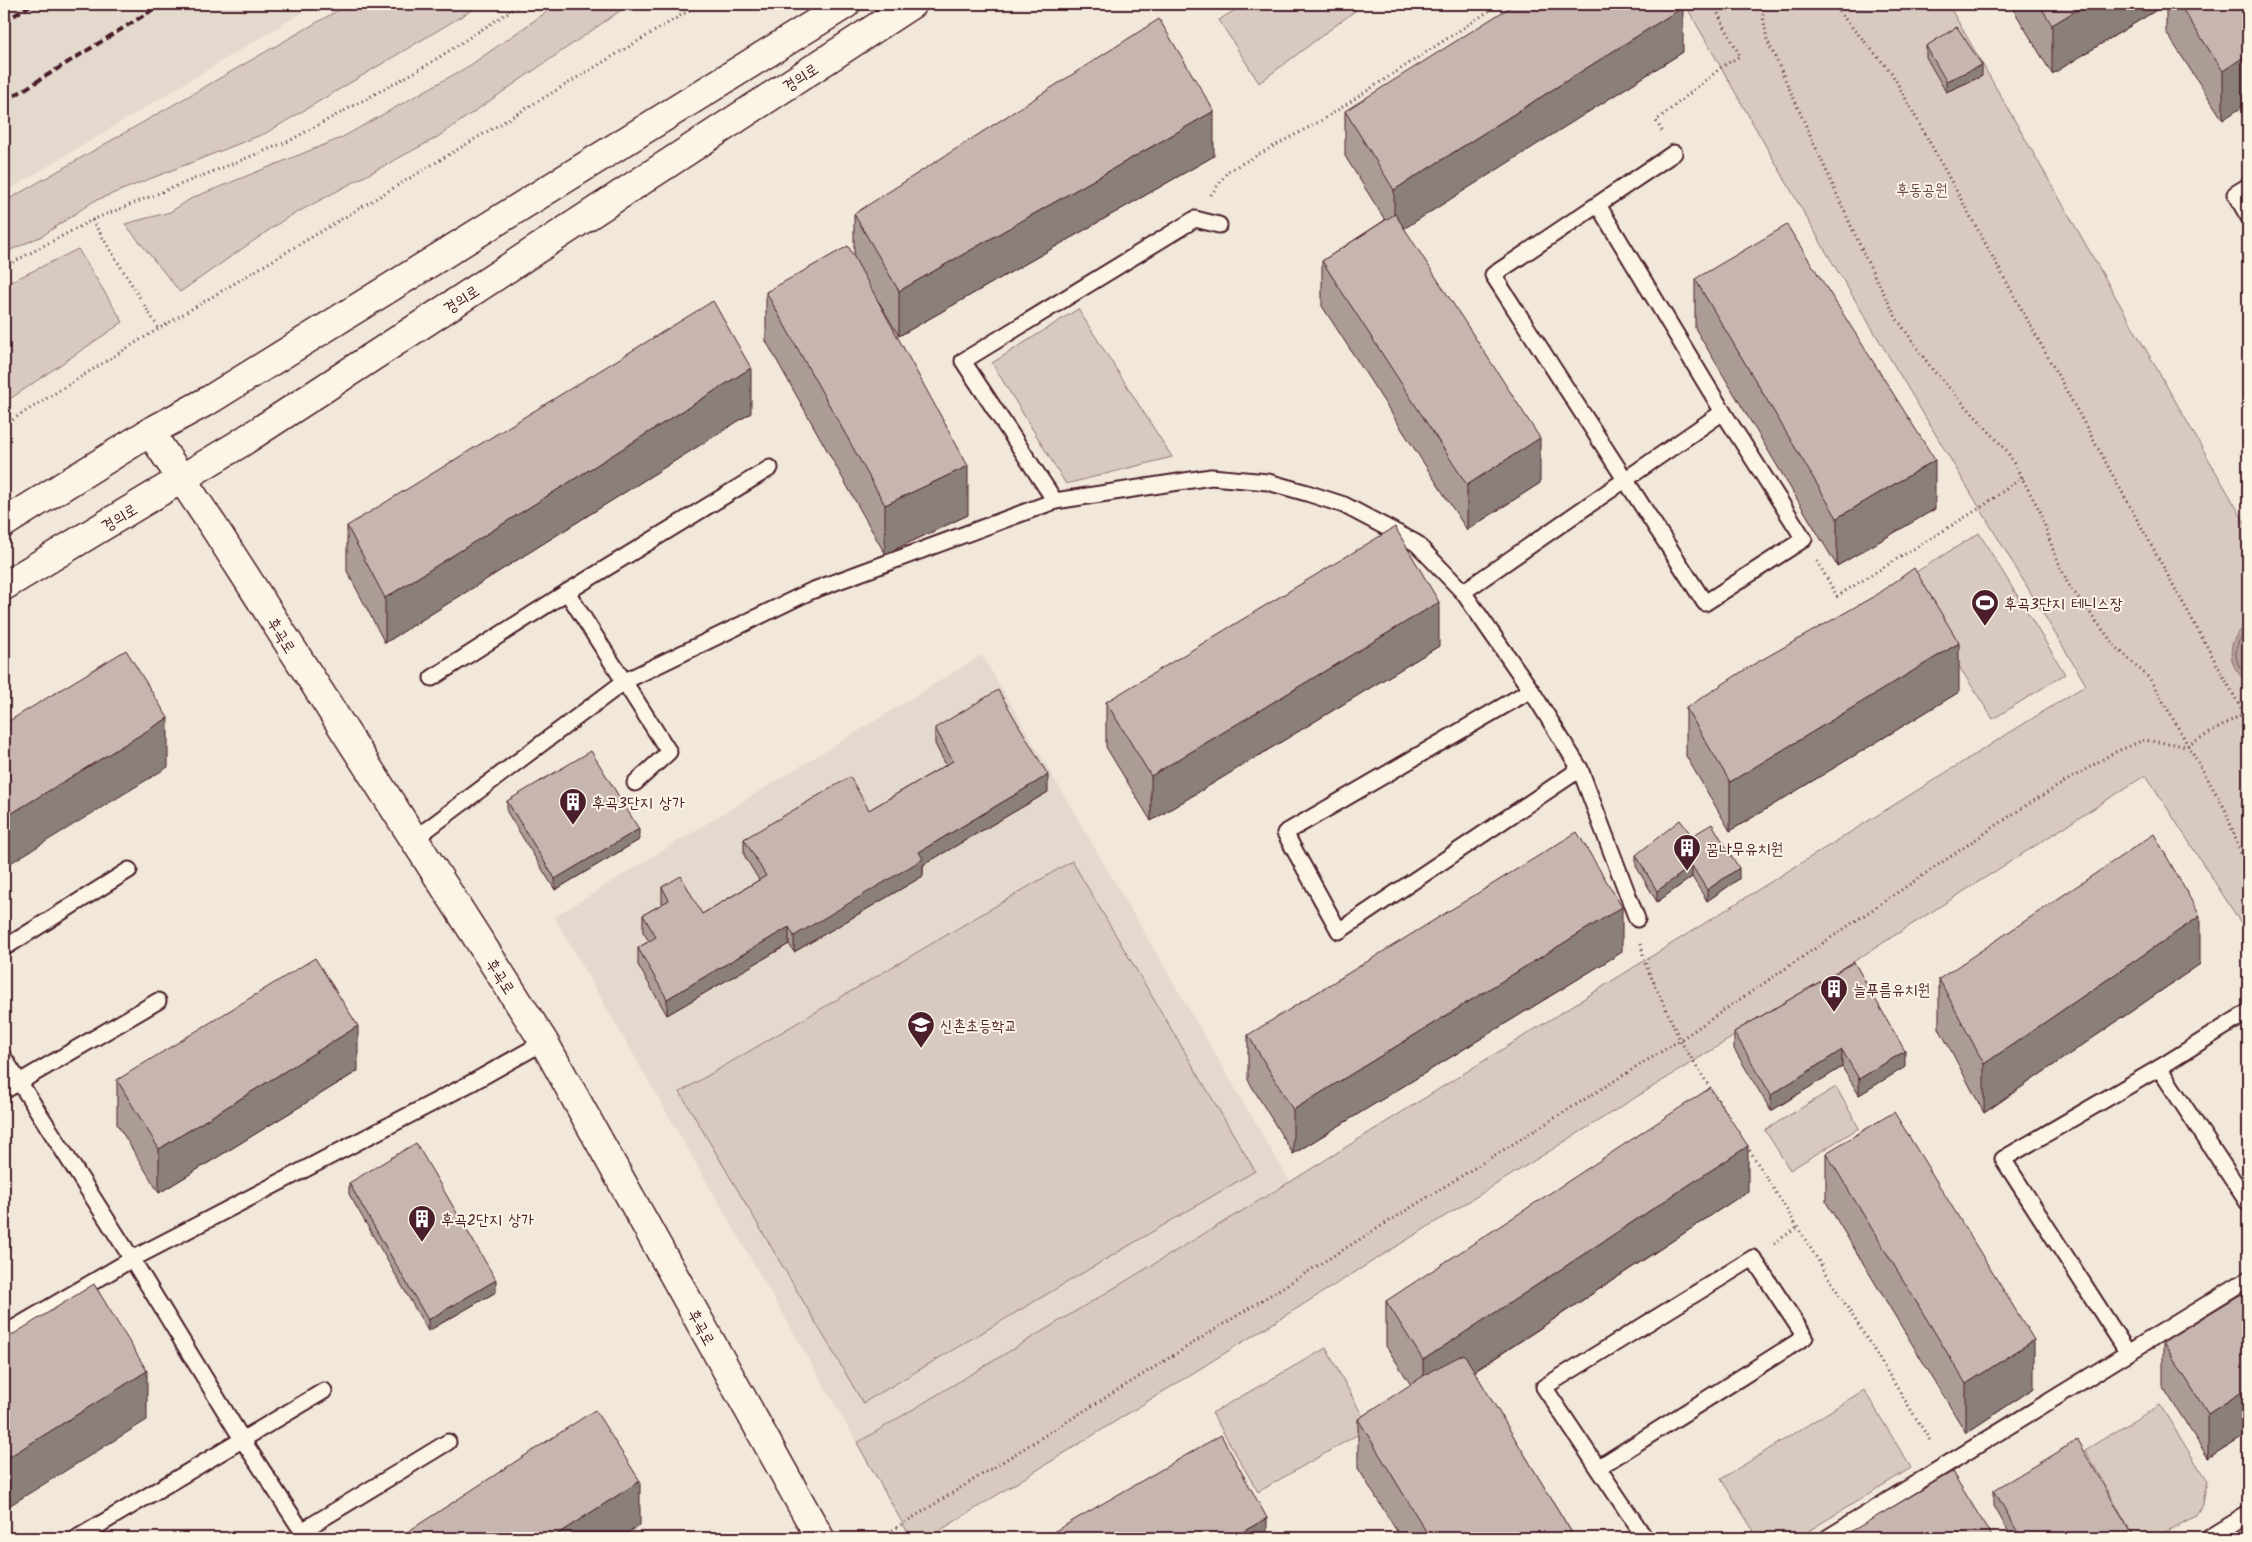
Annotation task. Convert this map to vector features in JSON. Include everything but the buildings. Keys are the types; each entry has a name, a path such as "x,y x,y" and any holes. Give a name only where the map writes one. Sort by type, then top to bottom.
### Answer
{"main road":[{"path":"4,523 150,432 211,398 846,4"},
{"name":"경의로","path":"4,586 181,480 912,4"},
{"name":"후곡로","path":"150,432 214,527 412,840 544,1042 820,1538"}],"lane":[{"path":"1598,205 1723,412 1804,539 1705,603 1494,275 1674,153"},
{"path":"2248,186 2235,194 2248,216"},
{"path":"1055,501 963,361 1195,219 1219,225"},
{"path":"1463,592 1723,412"},
{"path":"432,678 567,592 770,468"},
{"path":"412,840 625,681 811,591 1055,501 1211,477 1268,482 1344,505 1380,522 1416,543 1463,592 1531,690 1580,769 1637,919"},
{"path":"567,592 669,752 634,783"},
{"path":"1531,690 1285,833 1339,931 1580,769"},
{"path":"4,948 129,870"},
{"path":"4,1092 158,1000"},
{"path":"2128,1353 2003,1159 2159,1068 2248,1012"},
{"path":"4,1334 132,1259 474,1082 544,1042"},
{"path":"4,1058 132,1259 242,1439 296,1535 448,1442"},
{"path":"2159,1068 2248,1202"},
{"path":"1599,1467 1805,1337 1753,1258 1544,1387 1645,1538"},
{"path":"1827,1538 1948,1470 2128,1353 2248,1279"},
{"path":"78,1538 324,1391"},
{"path":"2209,1538 2248,1514"}],"path":[{"path":"4,267 92,220 289,142 424,67 522,4"},
{"path":"4,425 159,329 700,4"},
{"path":"1195,219 1228,171 1324,119 1500,4"},
{"path":"1674,153 1656,121 1723,66 1740,56 1713,4"},
{"path":"1760,4 1767,40 1866,259 1898,319 1932,370 2007,451 2040,511 2052,547 2068,584 2115,646 2150,679 2186,746 2225,809 2248,874"},
{"path":"1832,4 1891,72 2248,721"},
{"path":"92,220 159,329"},
{"path":"1804,539 1837,596 1980,508 2023,478"},
{"path":"888,1533 1680,1040 2025,806 2113,753 2144,740 2186,746 2248,710"},
{"path":"1637,919 1644,962 1680,1040 1736,1128"},
{"path":"1746,1144 1948,1470"}],"shaded area":[{"path":"4,4 316,4 4,193"},
{"name":"신촌초등학교","path":"982,655 1290,1182 857,1443 554,917"}],"green space":[{"path":"349,4 482,4 266,133 94,201 42,236 4,253 4,202"},
{"path":"558,4 630,4 436,138 285,219 180,292 125,224 170,212 192,198 341,138 469,66"},
{"path":"1244,4 1364,4 1259,83 1219,20"},
{"name":"후동공원","path":"1685,4 1948,4 2248,528 2248,934 2146,775 1842,969 928,1538 911,1538 857,1443 1290,1182 2086,685 1825,250"},
{"path":"78,249 123,322 4,403 4,285"},
{"path":"1078,309 1172,457 1066,484 992,363"},
{"name":"후곡3단지 테니스장","path":"1979,533 2065,674 1993,719 1903,580"},
{"path":"1072,861 1255,1171 863,1403 680,1092"},
{"path":"1836,1087 1859,1128 1790,1170 1765,1130"},
{"path":"1326,1348 1369,1428 1258,1492 1212,1413"},
{"path":"1864,1390 1911,1468 1797,1538 1758,1538 1721,1479"},
{"path":"2160,1405 2207,1481 2203,1504 2195,1516 2155,1538 2135,1538 2085,1450"}],"water":[{"path":"2248,624 2248,682 2235,669 2231,653 2235,637"}],"railway":[{"path":"4,22 32,4"},
{"path":"4,102 162,4"}],"place":[{"name":"후곡3단지 테니스장","path":"1985,627"},
{"name":"후곡3단지 상가","path":"573,826"},
{"name":"꿈나무유치원","path":"1687,872"},
{"name":"늘푸름유치원","path":"1834,1013"},
{"name":"신촌초등학교","path":"921,1049"},
{"name":"후곡2단지 상가","path":"422,1243"}]}
